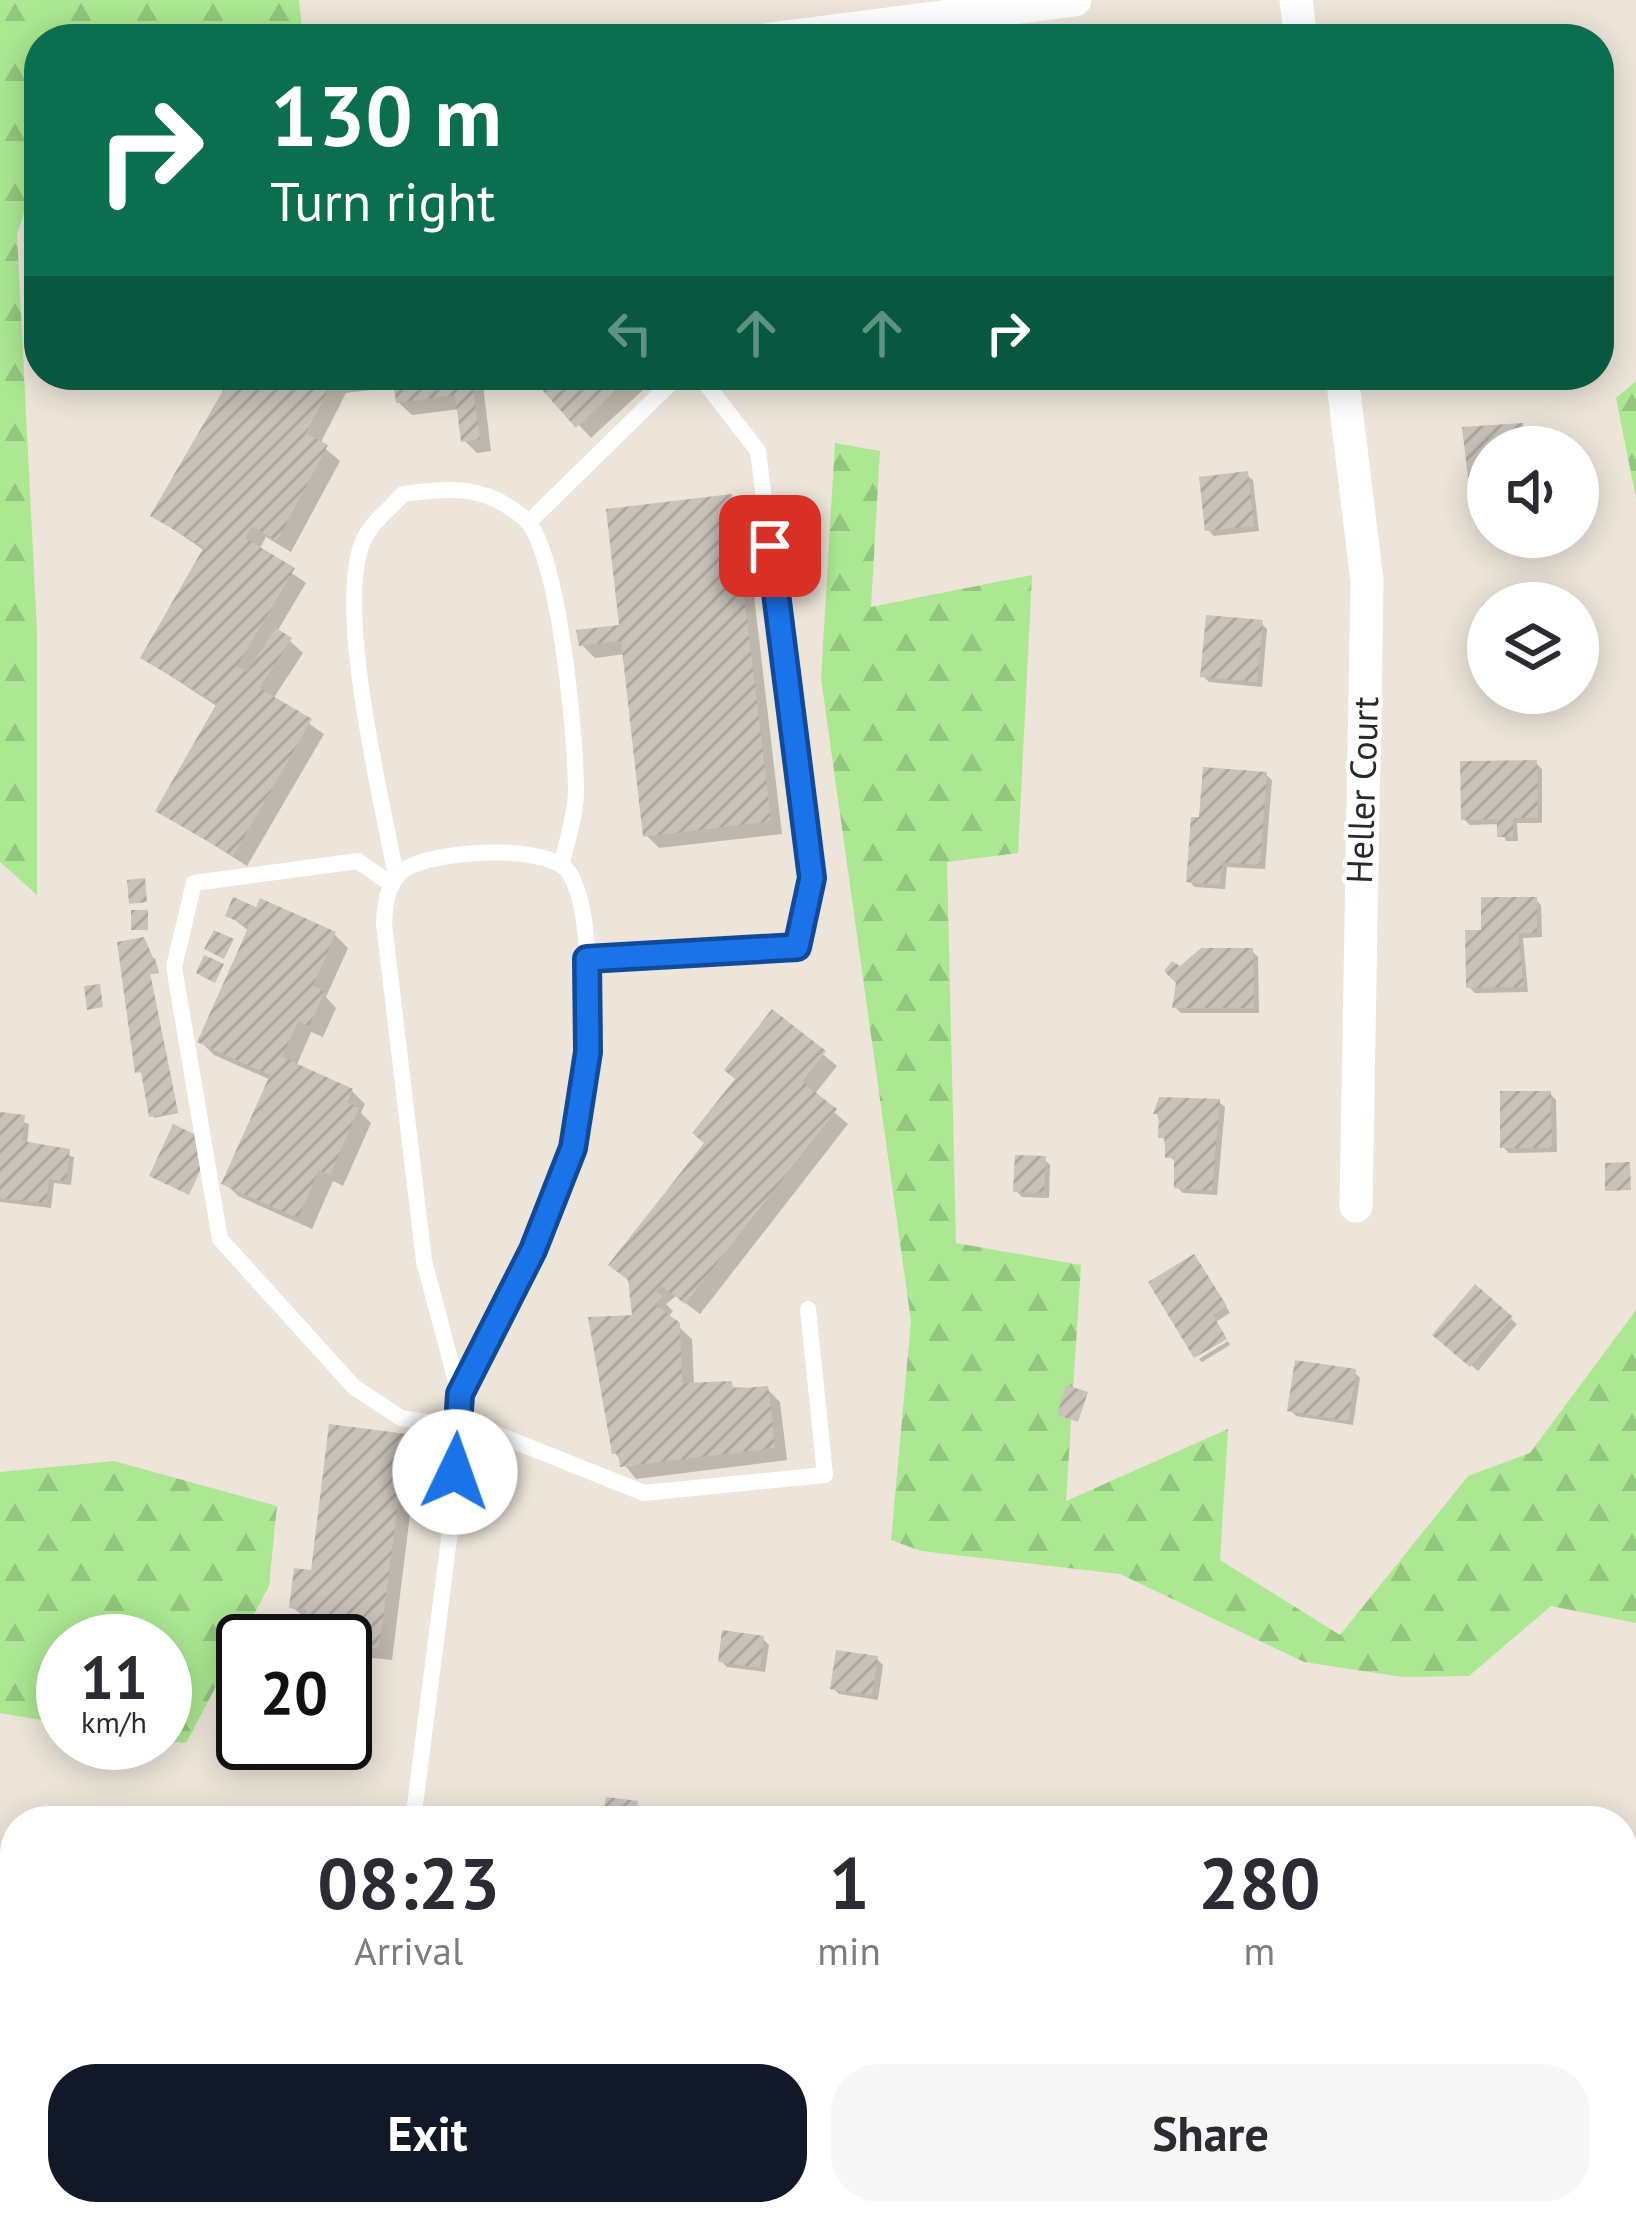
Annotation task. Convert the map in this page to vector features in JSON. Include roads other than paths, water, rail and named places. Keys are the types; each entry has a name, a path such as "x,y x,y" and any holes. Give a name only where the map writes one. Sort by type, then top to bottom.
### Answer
{"street":[{"path":"833,14 1076,0"},
{"name":"Heller Court","path":"1344,390 1367,581 1354,1086 1356,1206"}],"lane":[{"path":"530,522 664,390"},
{"path":"587,959 797,947 812,878 758,451 711,390"},
{"path":"414,1806 452,1515 460,1394 424,1261 384,924 394,880 361,686 356,573 365,536 403,494 453,487 491,495 530,522 555,587 577,794 562,863"},
{"path":"394,880 415,862 510,852 537,853 562,863 572,877 587,959 590,1030 573,1148 533,1250 460,1394"},
{"path":"394,880 358,861 194,883 174,967 220,1239 355,1387 401,1418 494,1433 644,1493 825,1474 808,1309"}]}
